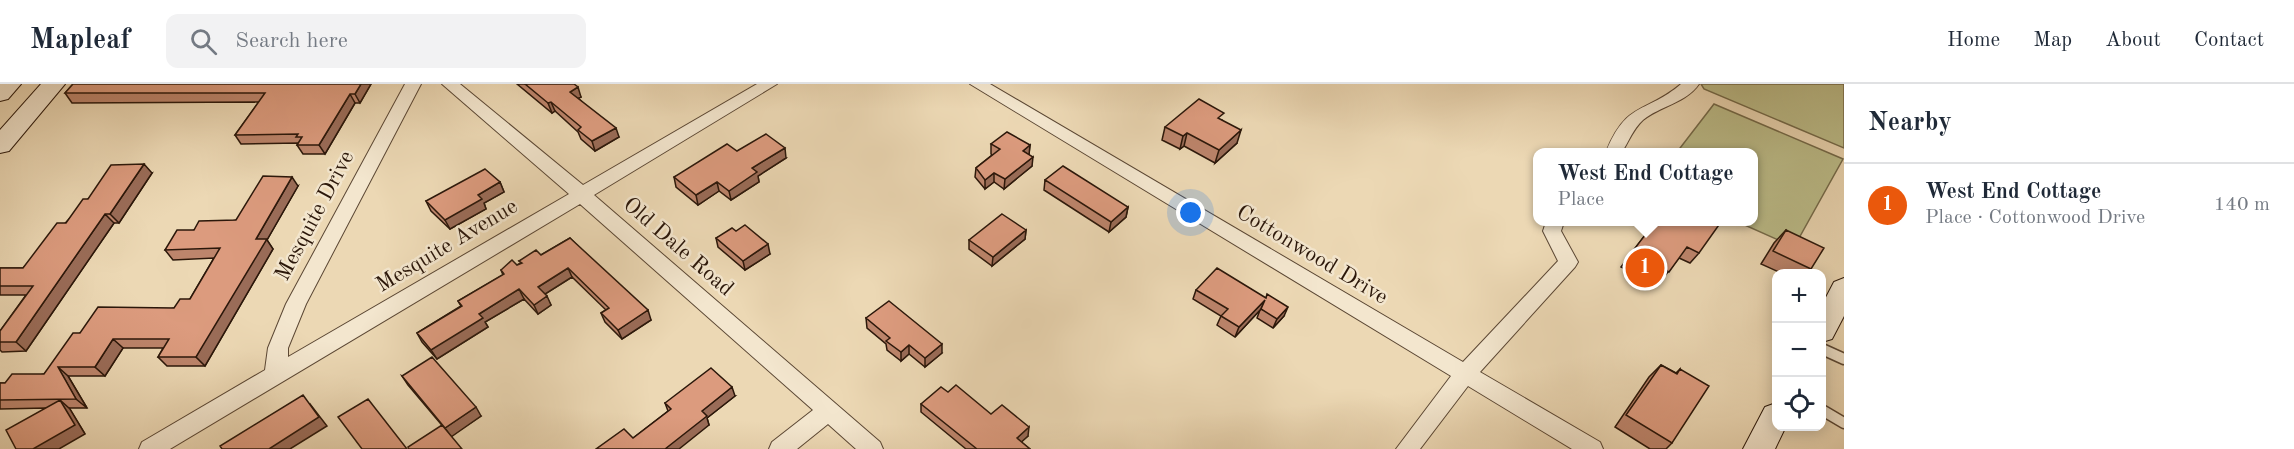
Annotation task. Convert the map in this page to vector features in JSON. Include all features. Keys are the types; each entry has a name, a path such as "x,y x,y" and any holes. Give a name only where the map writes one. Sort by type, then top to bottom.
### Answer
{"street":[{"path":"0,94 10,84"},
{"path":"0,145 54,84"},
{"name":"Mesquite Drive","path":"275,377 278,348 296,304 413,84"},
{"name":"Old Dale Road","path":"450,84 582,195 872,449"},
{"name":"Mesquite Avenue","path":"150,449 769,84"},
{"name":"Cottonwood Drive","path":"978,84 1592,449"},
{"path":"1617,148 1631,122 1653,106 1683,93 1691,84"},
{"path":"1407,449 1465,374 1568,262 1552,231 1554,226"},
{"path":"1825,323 1844,289"},
{"path":"780,449 828,411"},
{"path":"1759,449 1772,424"}],"lane":[{"path":"1826,352 1844,359"},
{"path":"1826,413 1844,423"}],"green space":[{"path":"1701,84 1844,84 1844,148 1704,89"},
{"path":"1714,104 1843,159 1794,247 1747,226 1758,226 1758,148 1680,148"}],"building":[{"path":"73,84 361,84 355,94 350,94 319,145 297,145 302,137 296,137 298,134 235,135 265,93 65,93"},
{"path":"525,84 574,84 578,87 570,92 616,128 592,141 578,130 581,127"},
{"path":"1199,99 1224,113 1218,118 1241,130 1219,150 1187,133 1183,136 1165,127"},
{"path":"1007,132 1030,145 1023,151 1033,157 1005,179 994,173 985,180 976,168 1000,149 991,144"},
{"path":"766,134 785,148 752,168 757,172 729,191 717,182 696,195 674,177 727,144 737,151"},
{"path":"144,164 110,214 105,214 16,342 0,342 0,331 33,286 0,286 0,268 23,268 57,223 66,223 83,199 88,199 111,165"},
{"path":"1063,166 1128,207 1111,222 1045,180"},
{"path":"485,169 500,182 478,195 482,199 445,220 426,201"},
{"path":"263,176 292,177 256,239 267,239 196,357 158,357 169,339 113,339 95,367 58,367 76,399 0,400 0,383 5,383 12,374 44,374 73,333 80,333 98,307 174,308 180,299 190,299 220,248 165,250 177,230 194,230 199,221 236,220"},
{"path":"1002,214 1026,230 993,257 969,240"},
{"path":"745,225 768,244 743,261 716,238 732,228 736,231"},
{"path":"1652,226 1718,226 1699,253 1687,247 1669,272 1661,268 1659,271 1629,256"},
{"path":"1786,230 1824,248 1811,269 1773,251"},
{"path":"570,238 648,310 618,330 601,313 609,308 568,268 538,287 547,296 534,305 519,289 479,314 483,318 431,350 417,333 462,306 458,301 504,274 501,270 512,260 517,265 522,263 519,261 536,250 541,255"},
{"path":"1217,268 1266,298 1267,294 1288,307 1277,319 1261,309 1265,300 1239,327 1221,316 1228,309 1196,290"},
{"path":"889,301 942,344 925,358 909,345 901,352 886,341 890,338 866,318"},
{"path":"432,357 476,407 445,428 402,376"},
{"path":"1661,365 1677,374 1680,369 1709,386 1672,443 1626,415"},
{"path":"711,368 732,387 702,411 707,416 665,449 596,449 624,429 633,438 671,409 665,403"},
{"path":"956,385 991,414 1002,405 1029,427 1017,438 1030,449 977,449 921,404 941,387 948,392"},
{"path":"303,395 319,417 269,449 222,449 220,446"},
{"path":"368,399 407,449 362,449 338,417"},
{"path":"60,400 75,425 33,449 16,449 6,430"},
{"path":"442,425 462,449 409,449 408,447"}],"place":[{"name":"West End Cottage","path":"1645,268"}]}
